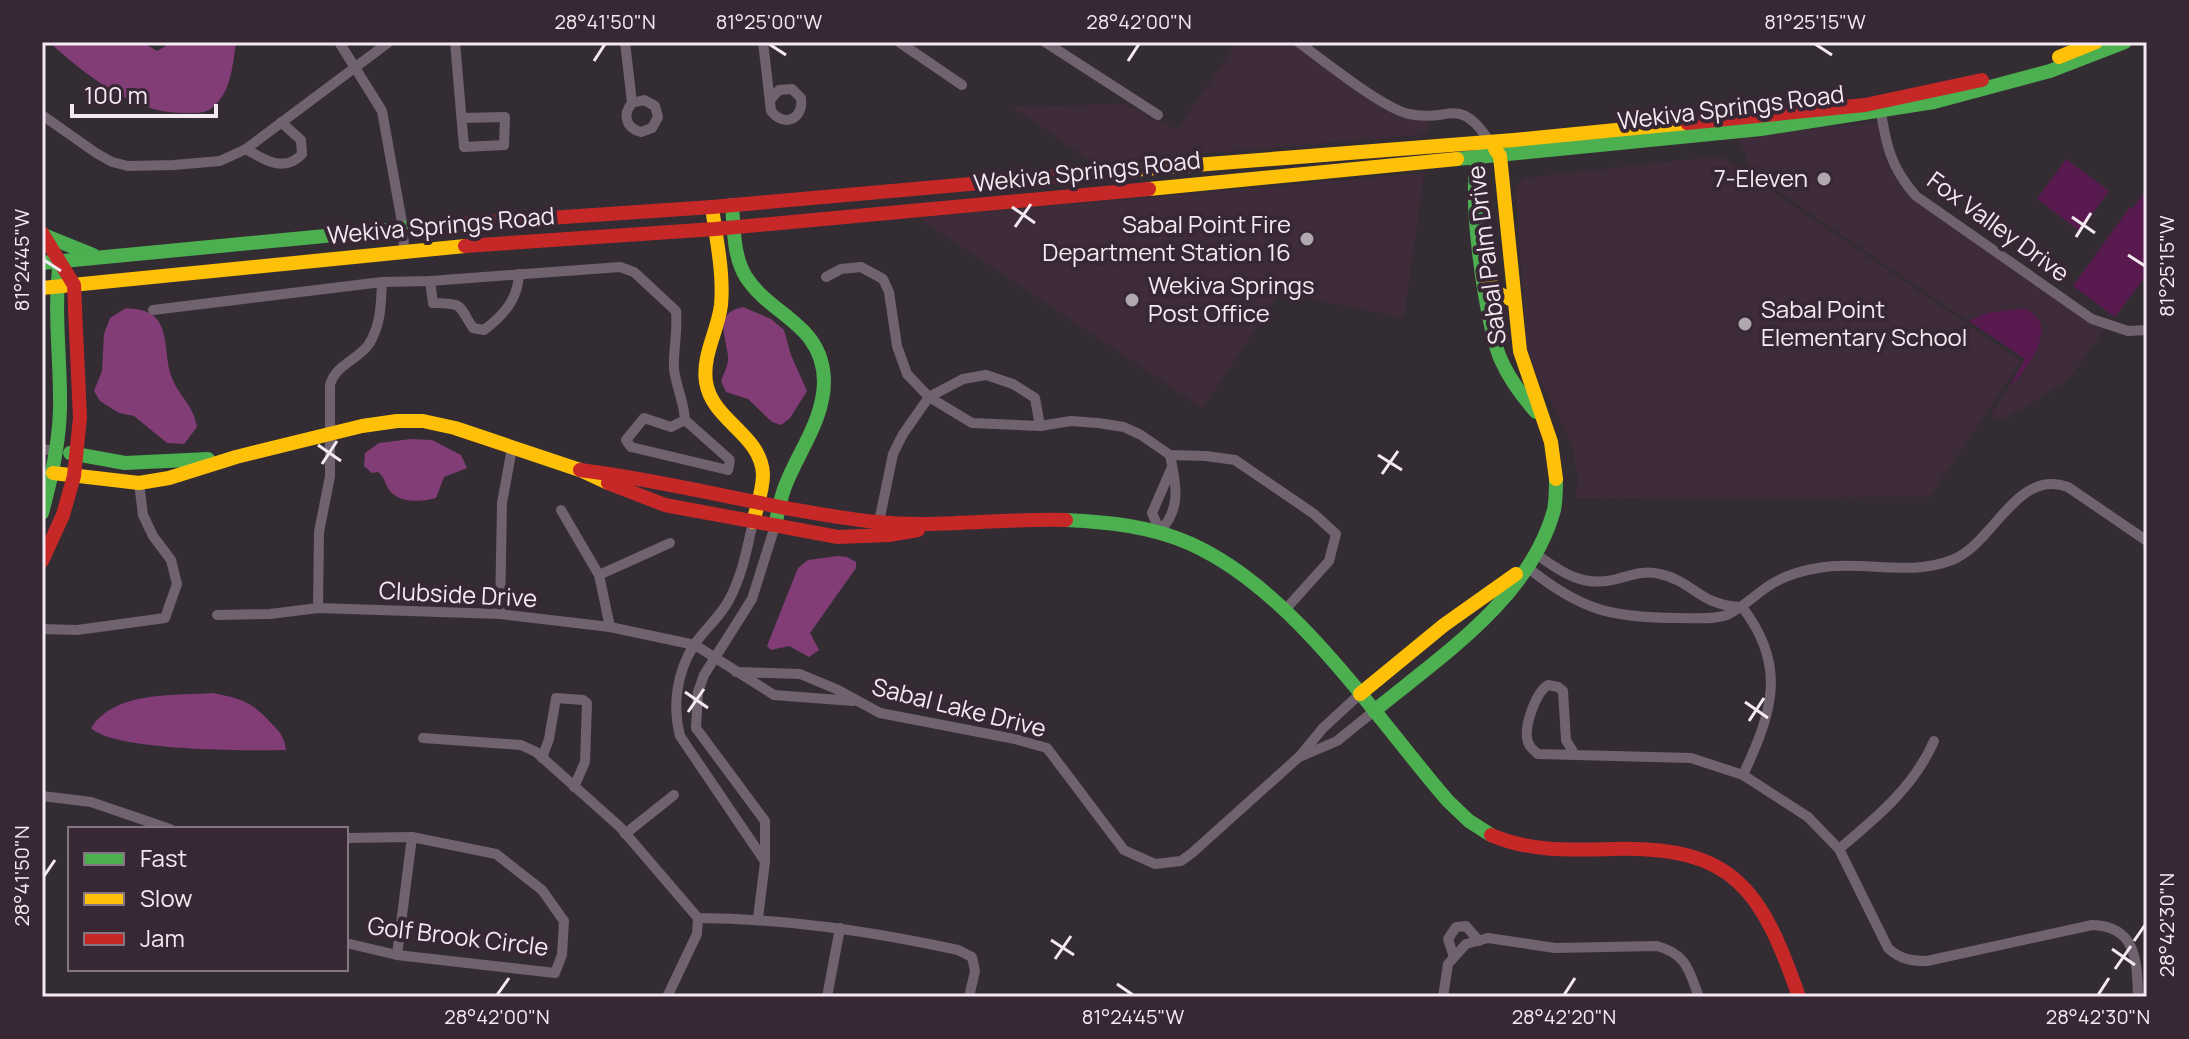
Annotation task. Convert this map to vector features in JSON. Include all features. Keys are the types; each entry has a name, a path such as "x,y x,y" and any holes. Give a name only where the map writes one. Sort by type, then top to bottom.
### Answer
{"street":[{"path":"339,42 382,111 403,228 404,250"},
{"path":"42,115 112,162 128,166 220,161 246,149 389,42"},
{"path":"455,42 464,147 504,145 505,117 462,118"},
{"path":"625,42 632,103"},
{"path":"763,42 771,99"},
{"path":"899,42 962,85"},
{"path":"1045,42 1158,115"},
{"path":"1298,42 1389,106 1420,115 1458,112 1478,124 1490,142"},
{"name":"Wekiva Springs Road","path":"49,287 404,250 715,229 1761,129 1880,107 2028,70 2096,42"},
{"name":"Wekiva Springs Road","path":"42,263 403,228 712,207 1934,102 2050,71 2125,42"},
{"name":"Fox Valley Drive","path":"1880,107 1890,160 1900,179 1916,196 2092,319 2128,331 2147,330"},
{"path":"246,149 280,165 295,162 302,154 301,140 281,122"},
{"name":"Sabal Palm Drive","path":"1374,711 1497,605 1536,554 1547,535 1554,513 1558,488 1552,445 1522,362 1500,156 1490,142 1477,158 1476,178 1486,307 1501,361 1513,384 1542,420"},
{"path":"1314,154 1315,173"},
{"path":"1453,160 1465,165 1476,178"},
{"path":"1187,166 1189,183"},
{"path":"732,205 738,263 747,280 805,329 820,350 824,381 820,416 788,478 752,599 744,616 713,657 698,692 696,728 765,821 765,862 758,918"},
{"path":"712,207 722,281 720,309 706,356 706,386 717,409 745,435 758,453 763,470 759,500 736,586 727,604 695,645 681,673 675,718 680,736 765,862"},
{"path":"43,234 83,253 101,257"},
{"path":"42,561 63,515 74,476 80,418 74,285 43,234"},
{"path":"42,513 49,450 60,398 56,316 49,287 60,261"},
{"path":"153,310 382,282 620,267 634,272 676,311 678,332 674,369 685,420 730,460 728,470 631,447 626,440 644,418 671,427 685,420"},
{"path":"826,277 841,269 861,267 883,279 889,292 897,346 907,374 929,397 972,423 1040,426 1071,421 1124,427 1170,455 1235,460 1314,514 1336,534 1329,561 1284,611"},
{"path":"1482,270 1489,285 1514,301"},
{"path":"430,281 433,303 452,302 462,307 473,328 484,330 511,305 519,288 519,274"},
{"path":"318,608 319,532 330,476 328,434 332,424 332,378 367,346 380,322 382,282"},
{"path":"42,301 56,316"},
{"path":"879,522 893,454 929,397 963,379 986,375 1013,384 1035,398 1040,426"},
{"path":"48,473 139,483 169,478 328,434 374,424 423,421 455,428 580,470 665,505 838,537 889,535 942,526"},
{"path":"500,614 502,503 512,448"},
{"path":"49,450 125,463 171,463 236,457"},
{"path":"1160,531 1171,519 1175,502 1170,455"},
{"path":"1160,531 1152,513 1172,467"},
{"path":"580,470 631,475 879,522 942,526 1087,519 1160,531 1205,550 1244,577 1284,611 1360,694 1458,812 1479,829 1505,842 1559,851 1657,848 1685,853 1724,870 1743,885 1768,917 1799,997"},
{"path":"42,629 77,630 165,618 177,584 171,560 153,536 143,515 139,483"},
{"path":"1527,567 1565,596 1617,615 1724,616 1795,572 1826,567 1928,567 1954,560 2021,497 2046,483 2068,487 2147,541"},
{"path":"561,510 599,575 610,627"},
{"path":"599,575 670,543"},
{"path":"1536,554 1575,579 1608,581 1646,571 1664,574 1707,601 1721,606 1742,607 1758,628 1770,666 1771,695 1762,734 1743,775"},
{"name":"Sabal Palm Drive","path":"1360,694 1444,625 1527,567"},
{"name":"Clubside Drive","path":"217,615 270,614 318,608 500,614 610,627 695,645"},
{"name":"Sabal Lake Drive","path":"695,645 774,695 854,701"},
{"name":"Sabal Lake Drive","path":"736,672 800,674 880,713 1047,748 1124,850 1155,864 1181,861 1192,853 1300,756 1323,728 1360,694"},
{"path":"1575,755 1566,740 1563,691 1548,685 1537,696 1527,734 1528,742 1538,754 1575,755 1691,758 1743,775 1808,817 1839,849 1888,948 1898,957 1927,961 2104,925 2122,935 2133,948 2137,960 2138,997"},
{"path":"542,758 549,739 556,698 587,703 585,762 574,787"},
{"name":"Sabal Lake Drive","path":"1300,756 1337,741 1374,711"},
{"path":"423,738 521,745 536,752 625,834 698,918 697,934 667,997"},
{"path":"1839,849 1884,811 1901,792 1924,763 1934,741"},
{"path":"625,834 674,795"},
{"path":"42,796 91,802 164,827"},
{"path":"397,955 412,837"},
{"name":"Golf Brook Circle","path":"348,838 412,837 496,854 542,890 564,921 562,955 555,973 397,955 348,943"},
{"path":"698,918 758,918 840,928 944,947 972,957 975,971 969,997"},
{"path":"1454,957 1448,939 1456,927 1470,928 1479,941"},
{"path":"827,997 840,928"},
{"path":"1443,997 1448,964 1466,944 1488,938 1555,948 1657,946 1671,949 1688,966 1699,997"}],"shaded area":[{"path":"49,42 142,42 157,51 167,42 236,42 230,79 222,97 209,110 194,113 165,112 128,99 94,79"},
{"path":"1238,42 1290,42 1386,110 1406,119 1423,120 1430,124 1428,134 1093,163 1013,107 1123,104 1177,130"},
{"path":"1877,122 1886,162 1897,182 1912,199 2090,323 2105,329 2067,381 2001,421 1991,414 2009,387 2026,371 2025,308 1987,313 1968,321 1753,174 1738,136"},
{"name":"Sabal Point Elementary School","path":"1720,156 2021,361 1929,497 1576,498 1578,475 1571,442 1527,348 1515,188 1524,178"},
{"path":"2066,159 2109,191 2080,231 2037,199"},
{"path":"1424,173 1404,318 1293,295 1277,297 1202,408 918,218"},
{"path":"2147,189 2147,274 2115,317 2073,286 2130,207 2132,209"},
{"path":"743,307 771,319 784,330 807,391 790,418 781,425 772,422 748,399 726,392 721,381 728,359 725,320 734,310"},
{"path":"126,308 149,313 162,328 172,378 193,412 197,427 184,444 167,443 134,416 119,413 100,401 94,391 102,371 104,334 110,318"},
{"path":"2025,308 2040,322 2040,339 2027,367 2009,387 2025,359 1969,321 1987,313"},
{"path":"432,440 461,455 467,468 444,477 436,498 417,501 397,497 378,472 372,473 364,466 365,453 379,443"},
{"path":"838,556 856,562 856,568 810,633 819,650 809,657 789,646 771,650 767,646 798,568 808,560"},
{"path":"212,693 237,699 257,709 279,732 286,750 214,750 153,745 104,736 91,728 101,716 129,701"}],"traffic: fast":[{"path":"1457,159 1761,129 1934,102 2050,71 2125,42"},
{"path":"1482,152 1477,166 1476,220 1489,318 1501,360 1536,412"},
{"path":"732,205 736,251 746,277 757,291 806,334 815,346 824,381 820,408 784,489 775,526"},
{"path":"42,263 430,226"},
{"path":"46,236 93,255"},
{"path":"42,513 54,462 59,422 57,298 60,261"},
{"path":"70,453 125,463 208,459"},
{"path":"1374,711 1454,646 1504,598 1542,542 1554,510 1556,479"},
{"path":"1066,520 1113,524 1160,533 1191,544 1229,565 1265,592 1299,624 1362,695 1448,801 1469,821 1491,835"}],"traffic: slow":[{"path":"2059,57 2096,42"},
{"path":"1106,172 1514,140 1687,123"},
{"path":"1495,149 1500,156 1520,351 1551,442 1556,479"},
{"path":"1149,189 1457,159"},
{"path":"712,207 722,293 706,362 706,382 717,407 746,438 760,460 763,480 753,522"},
{"path":"42,288 465,246"},
{"path":"1485,276 1498,293 1514,301"},
{"path":"53,473 139,483 169,478 236,457 362,426 423,421 455,428 580,470 608,483"},
{"path":"1360,694 1444,625 1516,574"}],"traffic: jam":[{"path":"1687,123 1865,105 1982,80"},
{"path":"430,226 712,207 1106,172"},
{"path":"465,246 715,229 1149,189"},
{"path":"42,233 74,285 80,418 74,476 63,515 42,561"},
{"path":"580,470 876,522 923,524 1066,520"},
{"path":"608,483 665,505 838,537 889,535 918,530"},
{"path":"1491,835 1550,849 1654,850 1688,856 1715,866 1738,882 1756,903 1771,929 1799,997"}],"place":[{"name":"7-Eleven","path":"1824,179"},
{"name":"Sabal Point Fire Department Station 16","path":"1307,239"},
{"name":"Wekiva Springs Post Office","path":"1132,300"},
{"name":"Sabal Point Elementary School","path":"1745,324"}]}
